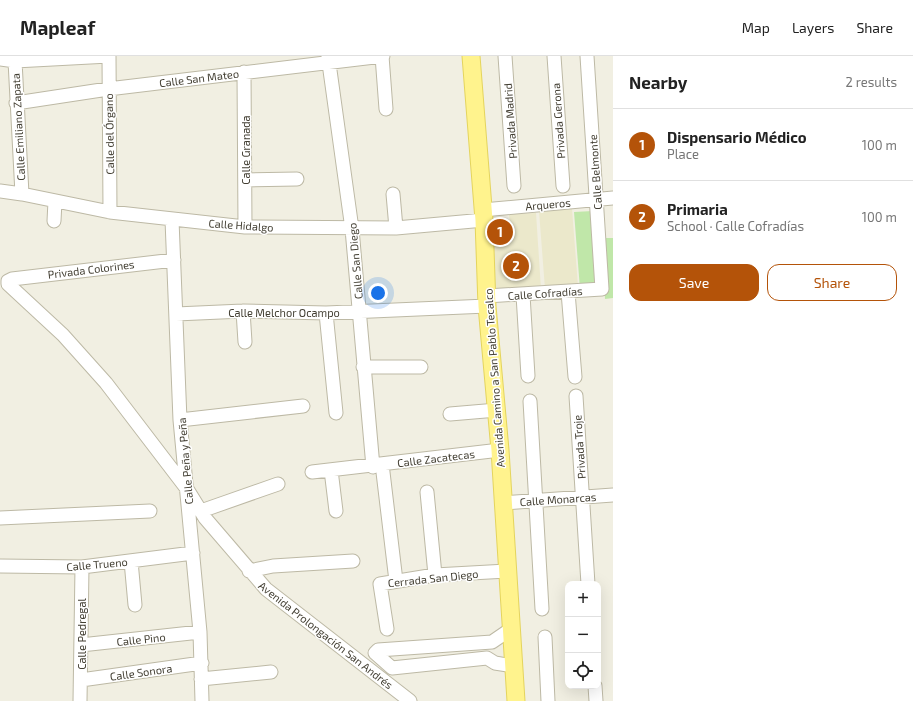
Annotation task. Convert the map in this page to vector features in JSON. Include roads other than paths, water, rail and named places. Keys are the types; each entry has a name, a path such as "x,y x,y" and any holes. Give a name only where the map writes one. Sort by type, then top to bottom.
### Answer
{"main road":[{"name":"Avenida Camino a San Pablo Tecalco","path":"471,56 484,215 487,301 500,450 516,701"}],"street":[{"path":"0,59 15,61 109,56"},
{"name":"Calle del Órgano","path":"109,56 108,89 110,212"},
{"name":"Calle San Mateo","path":"16,103 328,59 382,56"},
{"path":"382,56 386,109"},
{"name":"Privada Madrid","path":"505,56 514,186"},
{"name":"Privada Gerona","path":"554,56 563,186"},
{"name":"Calle Belmonte","path":"587,56 602,289"},
{"name":"Calle San Diego","path":"328,59 352,229 363,367 396,581"},
{"name":"Calle Emiliano Zapata","path":"15,61 16,103 22,194"},
{"name":"Calle Granada","path":"244,72 245,227"},
{"path":"245,180 297,179"},
{"name":"Calle Hidalgo","path":"0,191 110,212 245,227 352,229 396,228 484,215"},
{"path":"393,194 396,228"},
{"name":"Arqueros","path":"484,215 613,198"},
{"path":"54,222 55,201"},
{"name":"Calle Peña y Peña","path":"172,220 180,420 200,632 202,701"},
{"name":"Privada Colorines","path":"8,281 174,260"},
{"name":"Avenida Prolongación San Andrés","path":"8,281 8,284 63,336 106,383 187,489 201,511 249,571 272,594 410,701"},
{"name":"Calle Cofradías","path":"487,301 522,294 602,289"},
{"path":"568,292 575,377"},
{"path":"522,294 528,376"},
{"name":"Calle Melchor Ocampo","path":"176,314 243,311 326,313 359,312 487,301"},
{"path":"243,311 245,342"},
{"path":"326,313 336,413"},
{"path":"363,367 421,367"},
{"name":"Privada Troje","path":"576,396 588,581"},
{"path":"530,401 542,609"},
{"path":"180,420 303,406"},
{"path":"450,414 496,410"},
{"name":"Calle Zacatecas","path":"312,472 500,450"},
{"path":"331,470 336,511"},
{"path":"201,511 278,484"},
{"path":"427,492 435,575"},
{"name":"Calle Monarcas","path":"503,503 613,495"},
{"path":"0,518 150,511"},
{"name":"Calle Trueno","path":"0,566 82,567 193,553"},
{"path":"131,561 135,605"},
{"path":"249,571 273,566 353,561"},
{"name":"Calle Pedregal","path":"80,701 82,567"},
{"name":"Cerrada San Diego","path":"386,629 380,586 383,583 435,575 507,571"},
{"path":"511,629 492,642 378,650 375,651 375,654 392,668 486,658 495,663 513,666"},
{"name":"Calle Pino","path":"81,645 200,632"},
{"path":"545,637 548,701"},
{"path":"486,658 492,642"},
{"name":"Calle Sonora","path":"81,680 202,663"},
{"path":"201,679 271,672"},
{"path":"595,689 596,701"}],"place":[{"name":"Dispensario Médico","path":"500,232"},
{"name":"Primaria","path":"516,266"}]}
